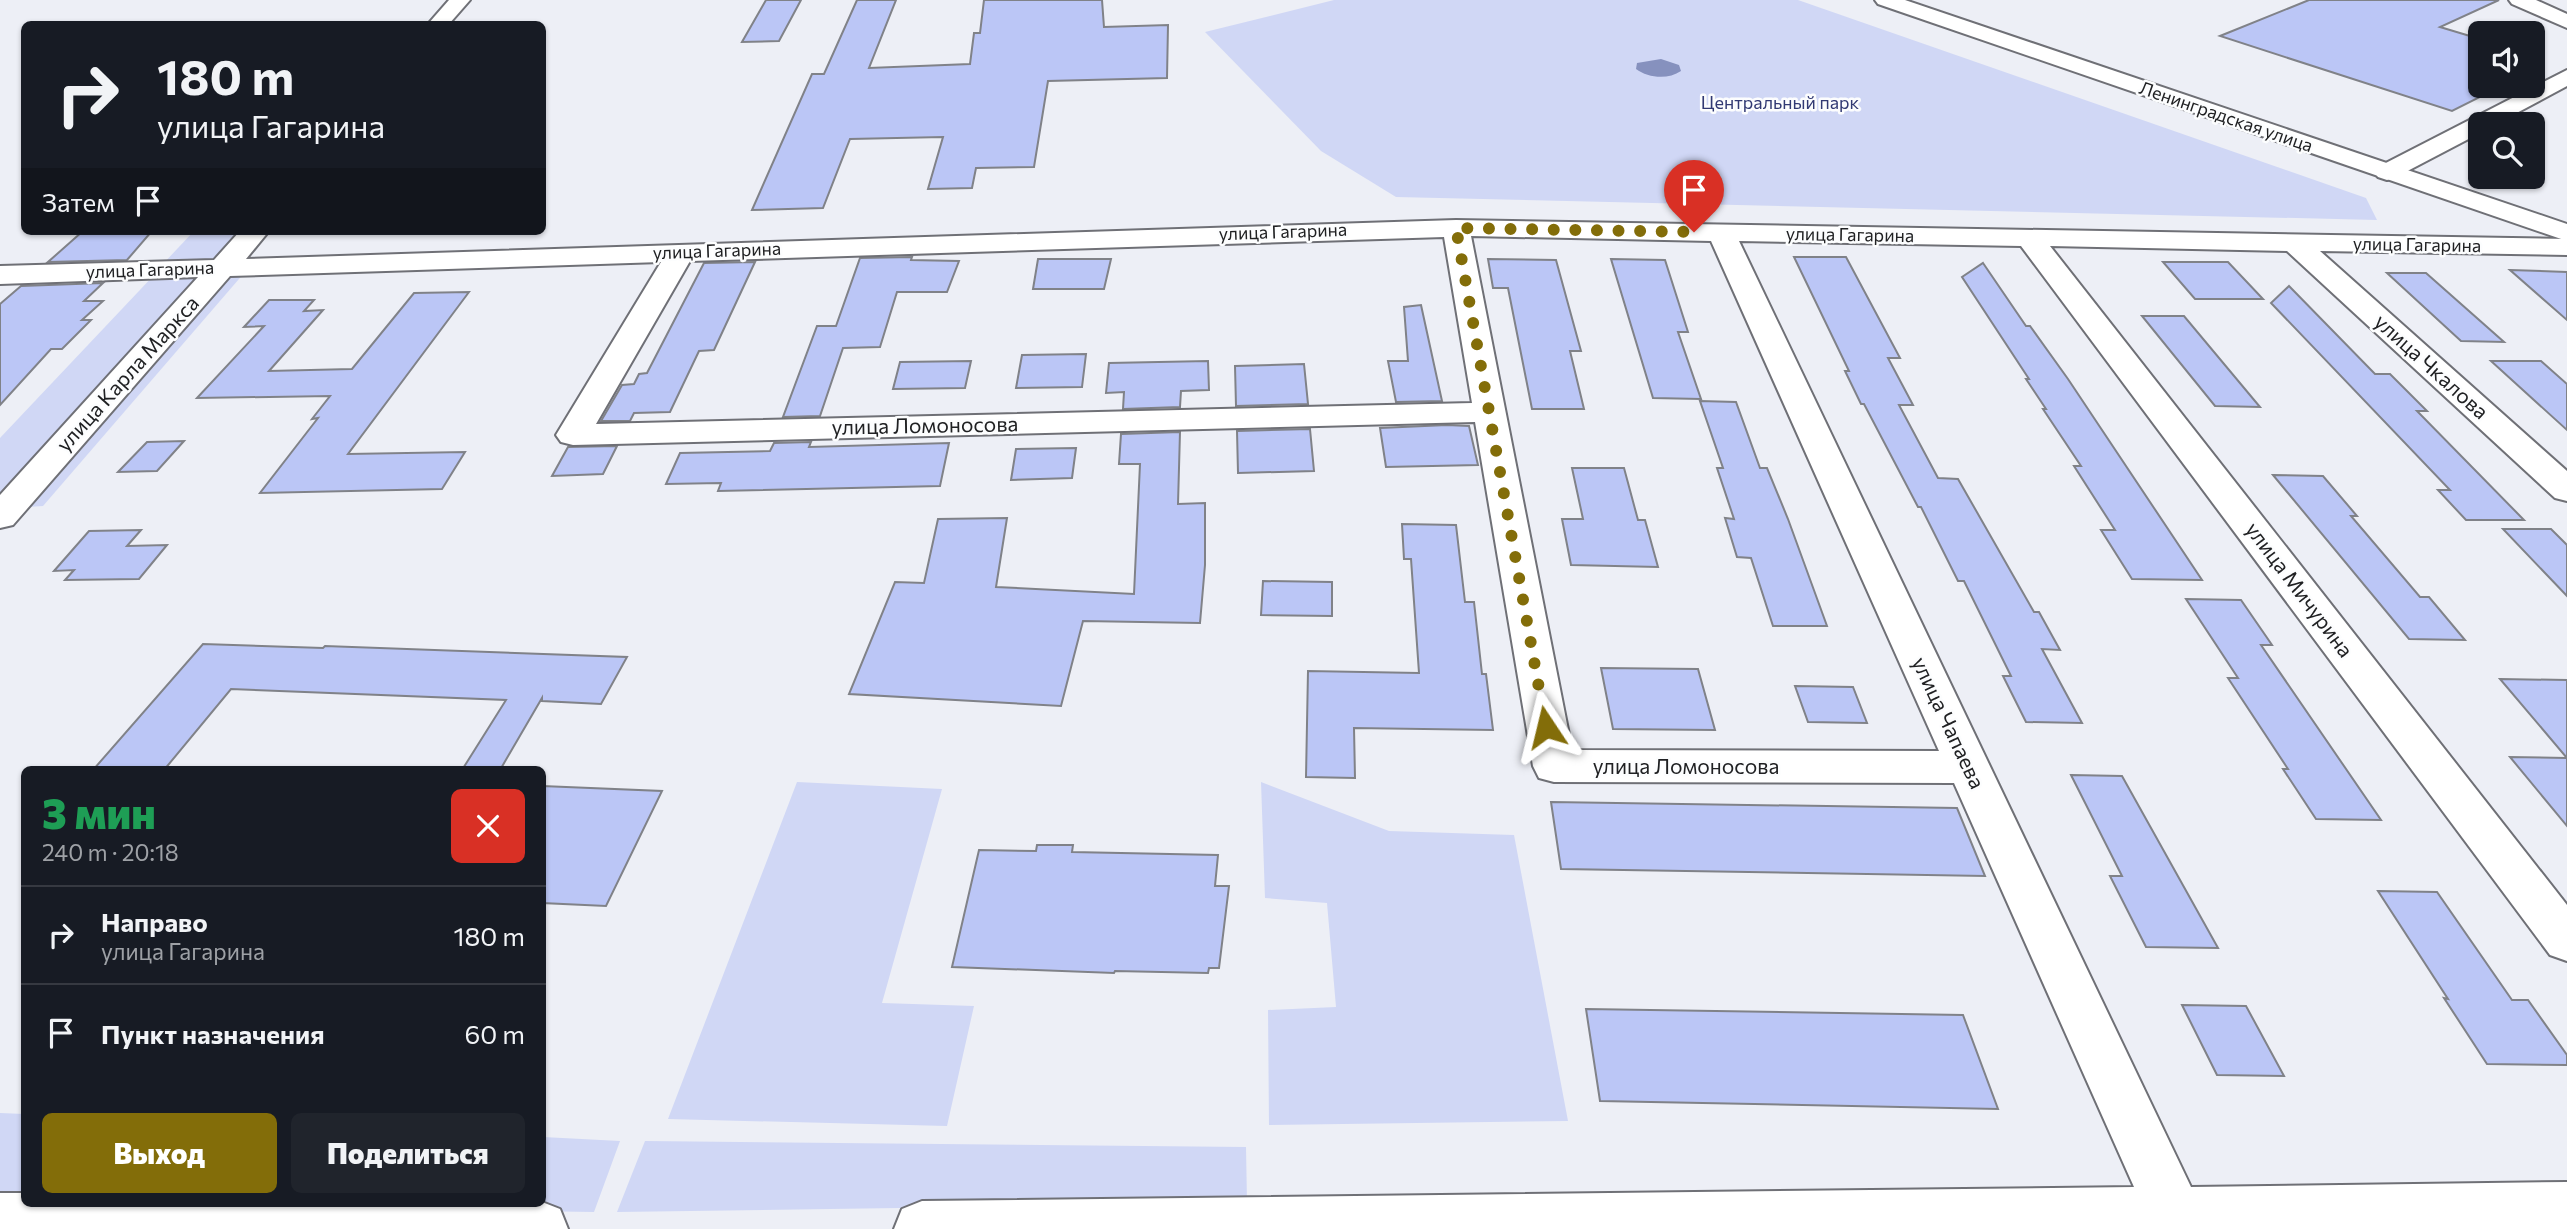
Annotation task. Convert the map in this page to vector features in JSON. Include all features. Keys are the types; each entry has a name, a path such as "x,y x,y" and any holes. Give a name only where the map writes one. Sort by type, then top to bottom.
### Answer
{"street":[{"path":"441,21 460,0"},
{"name":"Ленинградская улица","path":"1885,0 2567,233"},
{"path":"2519,0 2567,22"},
{"path":"2387,172 2567,77"},
{"name":"улица Гагарина","path":"0,275 1456,228 2031,240 2567,247"},
{"name":"улица Ломоносова","path":"1456,228 1554,766 1968,767"},
{"name":"улица Чапаева","path":"1721,232 2175,1214"},
{"name":"улица Карла Маркса","path":"0,517 251,235"},
{"name":"улица Мичурина","path":"2031,240 2567,941"},
{"name":"улица Чкалова","path":"2295,243 2567,490"},
{"name":"улица Ломоносова","path":"681,252 573,435 1489,412"},
{"path":"922,1229 2567,1210"},
{"path":"0,1221 540,1229"}],"green space":[{"name":"Центральный парк","path":"1334,0 1798,0 2366,198 2377,220 1396,197 1321,151 1205,32"},
{"path":"190,235 243,235 219,262 163,264"},
{"path":"211,271 0,508 0,438 156,273"},
{"path":"224,272 245,272 43,506 12,508"},
{"path":"797,782 942,789 882,1003 974,1006 947,1126 668,1119"},
{"path":"1261,782 1389,831 1514,835 1568,1121 1269,1125 1268,1010 1336,1007 1327,903 1265,898"},
{"path":"0,1113 21,1114 21,1199 0,1198"},
{"path":"546,1137 620,1141 594,1212 256,1207 546,1207"},
{"path":"645,1141 1246,1147 1247,1203 617,1212"}],"shaded area":[{"path":"1661,59 1679,65 1681,71 1658,77 1636,69 1637,63"}],"building":[{"path":"766,0 801,0 779,41 742,42"},
{"path":"857,0 896,0 869,68 970,64 974,33 980,33 984,0 1102,0 1104,27 1168,25 1167,78 1048,81 1034,167 976,168 972,188 928,189 943,137 850,139 823,208 752,210 812,74 824,74"},
{"path":"2309,0 2499,0 2440,27 2468,35 2468,98 2478,98 2452,111 2220,36"},
{"path":"78,235 149,235 127,260 48,262"},
{"path":"912,257 911,260 959,261 947,292 897,292 880,347 843,348 820,416 783,417 817,326 836,326 860,258"},
{"path":"1794,257 1846,257 1900,358 1888,358 1913,405 1899,405 1938,478 1958,479 2034,612 2039,612 2060,650 2042,649 2082,723 2026,722 2003,676 2011,676 1964,581 1958,581 1921,507 1918,507 1864,404 1861,404 1845,371 1849,371"},
{"path":"1038,259 1111,259 1104,289 1033,289"},
{"path":"1488,259 1556,260 1581,351 1570,351 1584,409 1532,409 1508,288 1493,288"},
{"path":"1611,259 1665,260 1688,332 1678,332 1701,399 1653,398"},
{"path":"755,262 714,350 699,351 670,412 634,413 630,421 601,421 622,385 634,384 639,374 647,373 704,263"},
{"path":"2163,262 2228,262 2263,299 2195,299"},
{"path":"1983,263 2026,326 2030,326 2068,379 2202,580 2132,579 2101,530 2115,530 2074,466 2081,466 2043,409 2046,409 2026,379 2029,379 1962,277"},
{"path":"2510,270 2567,272 2567,320"},
{"path":"2387,273 2426,273 2504,342 2461,341"},
{"path":"103,283 84,301 103,301 82,320 91,320 62,349 51,349 0,405 0,304 21,286"},
{"path":"2289,286 2375,374 2390,374 2427,411 2417,411 2524,520 2466,520 2438,490 2450,490 2271,303"},
{"path":"469,292 348,454 465,452 442,489 260,493 318,418 312,419 330,396 197,398 264,326 244,327 269,300 314,300 304,311 323,310 269,371 352,369 414,293"},
{"path":"1421,305 1442,401 1396,402 1388,361 1408,361 1404,307"},
{"path":"2142,316 2184,316 2260,407 2215,406"},
{"path":"1086,354 1082,387 1016,388 1022,355"},
{"path":"971,361 965,388 893,389 900,362"},
{"path":"1208,361 1209,390 1181,391 1180,407 1123,409 1124,392 1106,393 1109,363"},
{"path":"2491,361 2541,361 2567,384 2567,430"},
{"path":"1304,364 1308,404 1236,406 1235,366"},
{"path":"1700,401 1736,402 1760,468 1767,468 1788,519 1827,626 1773,626 1751,558 1737,557 1725,518 1734,519 1717,468 1723,468"},
{"path":"1469,426 1478,465 1386,467 1380,428"},
{"path":"1310,429 1314,471 1238,473 1237,431"},
{"path":"1180,432 1178,504 1205,503 1205,565 1200,623 1083,621 1061,706 849,694 895,582 924,583 938,519 1007,518 996,587 1134,594 1140,464 1119,464 1121,434"},
{"path":"184,441 157,471 118,472 147,442"},
{"path":"811,442 809,447 949,443 940,486 718,491 721,483 666,484 680,453 770,451 774,443"},
{"path":"617,446 603,474 552,476 568,447"},
{"path":"1076,448 1072,478 1011,480 1016,449"},
{"path":"1572,468 1624,468 1638,520 1645,520 1658,567 1571,565 1562,519 1583,519"},
{"path":"2273,475 2323,476 2357,516 2351,516 2420,597 2429,597 2465,640 2409,639"},
{"path":"1402,524 1456,525 1465,602 1474,602 1482,674 1486,674 1493,730 1354,728 1355,778 1306,777 1308,671 1419,673 1411,559 1404,559"},
{"path":"2503,529 2551,529 2567,545 2567,596"},
{"path":"141,530 127,546 167,545 139,579 65,580 74,570 54,571 89,531"},
{"path":"1263,581 1332,582 1332,616 1261,615"},
{"path":"2186,599 2241,600 2272,645 2261,645 2381,820 2316,819 2283,769 2288,769 2228,678 2238,678"},
{"path":"203,644 627,657 601,704 542,701 542,698 502,766 465,766 506,700 231,689 167,766 96,766"},
{"path":"1601,668 1698,669 1715,730 1613,729"},
{"path":"2500,679 2567,680 2567,758"},
{"path":"1795,686 1853,687 1867,723 1808,722"},
{"path":"2510,757 2567,758 2567,826"},
{"path":"2071,775 2122,776 2218,948 2146,947 2110,876 2122,876"},
{"path":"546,786 662,791 606,906 546,903"},
{"path":"1551,802 1957,808 1985,876 1561,869"},
{"path":"1037,845 1073,845 1072,852 1218,855 1215,886 1229,886 1219,968 1209,968 1208,973 1114,973 952,967 979,850 1036,851"},
{"path":"2378,891 2437,892 2512,1000 2528,1000 2567,1055 2567,1065 2487,1064"},
{"path":"2182,1005 2246,1006 2284,1076 2217,1075"},
{"path":"1586,1009 1963,1015 1998,1109 1600,1101"}],"route":[{"path":"1546,727 1456,228 1694,232"}]}
